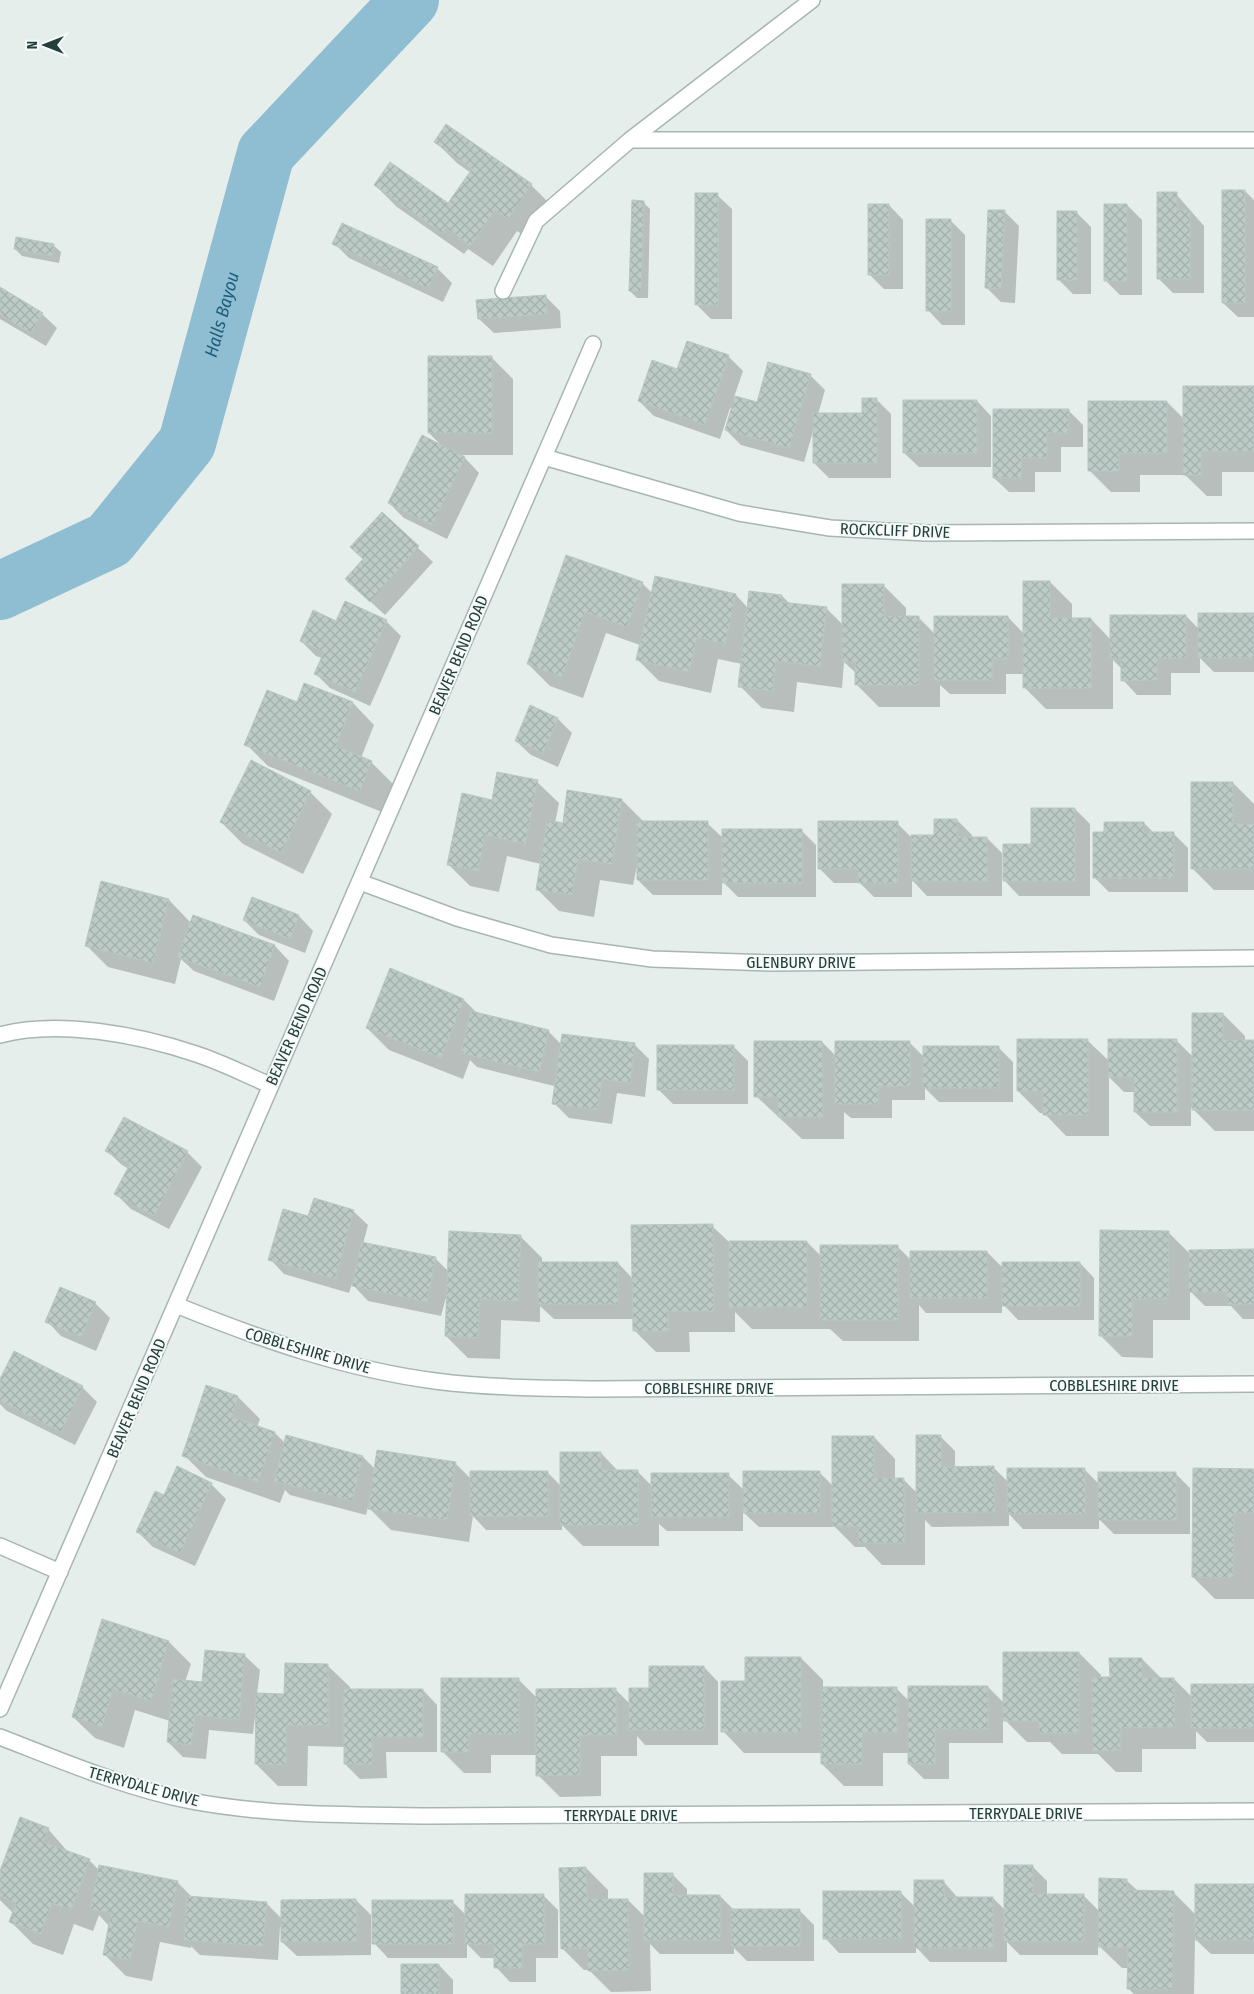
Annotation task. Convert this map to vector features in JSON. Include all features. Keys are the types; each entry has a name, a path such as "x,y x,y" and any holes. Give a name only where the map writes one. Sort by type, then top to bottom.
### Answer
{"street":[{"path":"503,291 536,221 630,140 812,0"},
{"path":"630,140 1254,140"},
{"name":"BEAVER BEND ROAD","path":"0,1709 593,344"},
{"name":"ROCKCLIFF DRIVE","path":"544,457 739,513 830,528 926,533 1254,532"},
{"name":"GLENBURY DRIVE","path":"360,882 457,918 551,945 652,959 773,963 1254,958"},
{"path":"0,1034 52,1028 123,1035 196,1054 270,1085"},
{"name":"COBBLESHIRE DRIVE","path":"176,1305 266,1341 348,1364 434,1381 511,1388 608,1389 1254,1384"},
{"path":"0,1546 60,1572"},
{"name":"TERRYDALE DRIVE","path":"0,1737 92,1774 190,1801 301,1814 433,1816 1254,1812"}],"building":[{"path":"446,124 532,184 508,219 495,210 470,246 446,228 442,233 374,185 390,162 448,203 472,169 434,142"},
{"path":"1222,190 1245,190 1245,303 1222,303"},
{"path":"1157,192 1177,192 1177,210 1190,210 1190,279 1157,279"},
{"path":"695,193 718,193 718,305 695,305"},
{"path":"632,200 644,201 641,292 629,291"},
{"path":"868,204 889,204 889,275 868,275"},
{"path":"1104,204 1127,204 1127,281 1104,281"},
{"path":"988,210 1005,210 1001,289 985,288"},
{"path":"1057,211 1077,211 1077,280 1057,280"},
{"path":"926,219 951,219 951,311 926,311"},
{"path":"342,223 438,267 428,288 332,244"},
{"path":"16,237 54,244 52,256 14,249"},
{"path":"0,287 43,313 31,333 0,314"},
{"path":"546,295 547,314 478,319 476,300"},
{"path":"687,341 729,355 705,425 638,401 652,360 677,369"},
{"path":"428,356 492,356 492,433 428,433"},
{"path":"768,362 811,374 789,448 725,430 735,396 757,402"},
{"path":"1183,386 1254,386 1254,451 1201,451 1201,475 1183,475"},
{"path":"862,398 877,398 877,463 813,463 813,413 862,413"},
{"path":"903,400 977,400 977,453 903,453"},
{"path":"1088,401 1167,401 1167,453 1119,453 1119,471 1088,471"},
{"path":"993,409 1069,409 1069,433 1047,433 1047,458 1021,458 1021,478 993,478"},
{"path":"422,435 465,457 432,525 388,503"},
{"path":"382,512 419,546 370,602 345,579 363,559 350,547"},
{"path":"566,555 643,582 627,627 585,612 562,677 527,664"},
{"path":"655,576 736,594 725,644 697,637 689,672 636,660"},
{"path":"1023,581 1050,581 1050,618 1091,618 1091,688 1023,688"},
{"path":"842,584 884,584 884,616 919,616 919,685 855,685 855,662 842,662"},
{"path":"749,591 782,595 781,602 827,607 820,666 776,661 773,691 738,687"},
{"path":"345,601 387,620 355,692 314,674 324,652 300,641 313,610 336,621"},
{"path":"1198,613 1254,613 1254,658 1198,658"},
{"path":"1110,615 1186,615 1186,658 1157,659 1157,680 1121,681 1121,659 1110,659"},
{"path":"934,616 1008,616 1008,659 992,659 992,680 934,680"},
{"path":"304,683 353,702 336,746 372,761 360,791 244,745 267,690 297,702"},
{"path":"530,705 558,718 543,753 515,741"},
{"path":"251,760 311,791 281,853 220,822"},
{"path":"497,772 538,780 525,844 485,835 478,871 447,865 462,793 492,800"},
{"path":"1191,782 1233,782 1233,824 1254,824 1254,869 1191,869"},
{"path":"567,790 622,799 612,864 578,859 572,895 536,890 547,820 563,823"},
{"path":"1031,808 1075,808 1075,881 1003,881 1003,844 1031,844"},
{"path":"934,819 957,819 957,837 987,837 987,881 911,881 911,835 934,835"},
{"path":"637,821 708,821 708,880 637,880"},
{"path":"818,821 898,821 898,883 858,883 858,869 818,869"},
{"path":"1104,822 1144,822 1144,832 1174,832 1174,878 1093,878 1093,832 1104,832"},
{"path":"722,829 802,829 802,883 722,883"},
{"path":"101,881 169,899 153,963 85,946"},
{"path":"252,897 299,915 290,939 243,920"},
{"path":"193,915 275,945 260,987 177,957"},
{"path":"390,968 464,999 441,1058 366,1028"},
{"path":"471,1011 549,1030 539,1072 461,1053"},
{"path":"1192,1013 1223,1013 1223,1040 1254,1040 1254,1110 1192,1110"},
{"path":"562,1034 635,1043 630,1083 602,1079 598,1110 552,1104"},
{"path":"1017,1039 1088,1039 1088,1115 1043,1115 1043,1091 1017,1091"},
{"path":"1108,1039 1177,1039 1177,1112 1134,1112 1134,1077 1108,1077"},
{"path":"754,1041 822,1041 823,1117 778,1117 778,1097 754,1097"},
{"path":"835,1041 910,1041 910,1086 878,1086 878,1104 835,1104"},
{"path":"657,1045 734,1045 734,1090 657,1090"},
{"path":"923,1046 999,1046 999,1088 923,1088"},
{"path":"124,1117 188,1151 154,1216 114,1194 130,1164 105,1151"},
{"path":"314,1198 354,1210 335,1279 268,1260 283,1209 308,1216"},
{"path":"713,1224 714,1311 668,1311 668,1331 633,1331 631,1225"},
{"path":"1100,1230 1169,1231 1168,1299 1132,1299 1132,1336 1099,1336"},
{"path":"449,1231 521,1235 518,1301 480,1299 478,1338 445,1336"},
{"path":"729,1241 807,1241 807,1307 729,1307"},
{"path":"361,1242 436,1257 427,1302 352,1286"},
{"path":"820,1245 898,1245 898,1320 820,1320"},
{"path":"1254,1249 1254,1304 1227,1304 1227,1292 1189,1292 1189,1250"},
{"path":"910,1251 987,1251 987,1298 910,1298"},
{"path":"538,1262 618,1262 618,1304 538,1304"},
{"path":"1002,1262 1080,1262 1080,1306 1002,1306"},
{"path":"60,1287 96,1302 81,1337 45,1322"},
{"path":"14,1351 83,1386 61,1432 0,1401 0,1379"},
{"path":"206,1385 238,1396 232,1417 275,1432 258,1482 182,1456"},
{"path":"286,1435 363,1456 352,1501 274,1481"},
{"path":"916,1435 941,1435 941,1467 994,1466 995,1512 916,1513"},
{"path":"832,1436 874,1436 874,1478 904,1478 904,1543 859,1543 859,1526 832,1526"},
{"path":"377,1450 456,1462 447,1520 368,1509"},
{"path":"560,1452 601,1452 601,1470 638,1470 638,1525 560,1525"},
{"path":"177,1466 212,1483 180,1553 136,1532 155,1491 164,1495"},
{"path":"1007,1468 1085,1468 1085,1514 1007,1514"},
{"path":"1193,1468 1254,1469 1254,1513 1234,1513 1233,1578 1192,1577"},
{"path":"470,1471 548,1471 548,1516 470,1516"},
{"path":"743,1471 820,1471 820,1513 743,1513"},
{"path":"1098,1472 1176,1472 1176,1520 1098,1520"},
{"path":"651,1473 729,1473 729,1517 651,1517"},
{"path":"102,1619 169,1641 151,1701 113,1689 102,1727 72,1717"},
{"path":"205,1650 245,1654 239,1720 195,1715 191,1745 167,1742 173,1679 202,1682"},
{"path":"1003,1652 1079,1652 1079,1733 1039,1733 1039,1721 1003,1721"},
{"path":"745,1657 801,1657 801,1732 721,1732 721,1681 745,1681"},
{"path":"1109,1658 1142,1658 1142,1678 1174,1678 1175,1727 1120,1728 1120,1750 1093,1751 1092,1677 1110,1677"},
{"path":"285,1663 328,1664 328,1725 286,1725 286,1765 255,1764 256,1693 284,1694"},
{"path":"649,1666 704,1666 704,1730 629,1730 629,1688 649,1688"},
{"path":"441,1678 519,1678 519,1734 469,1734 469,1752 441,1752"},
{"path":"1191,1684 1254,1684 1254,1728 1191,1728"},
{"path":"908,1686 988,1686 988,1729 935,1729 935,1764 908,1764"},
{"path":"821,1687 897,1687 897,1732 862,1732 862,1764 821,1764"},
{"path":"616,1688 616,1735 580,1735 580,1775 536,1776 536,1689"},
{"path":"344,1689 423,1689 423,1737 372,1737 372,1764 344,1764"},
{"path":"20,1817 49,1828 43,1842 90,1859 71,1910 52,1903 41,1934 9,1922 16,1903 0,1896 0,1871"},
{"path":"99,1865 178,1881 169,1927 138,1921 130,1960 103,1955 111,1913 90,1909"},
{"path":"1004,1865 1033,1865 1033,1894 1084,1894 1084,1941 1004,1941"},
{"path":"586,1867 587,1899 628,1899 629,1970 588,1971 588,1948 561,1949 559,1868"},
{"path":"644,1873 673,1873 673,1895 720,1895 720,1940 644,1940"},
{"path":"1099,1878 1127,1879 1127,1890 1174,1891 1172,1990 1127,1989 1128,1947 1098,1947"},
{"path":"914,1880 944,1880 944,1897 993,1897 993,1948 914,1948"},
{"path":"1195,1884 1254,1884 1254,1940 1195,1940"},
{"path":"823,1891 901,1891 901,1939 823,1939"},
{"path":"465,1894 544,1894 544,1944 522,1944 522,1968 494,1968 494,1944 465,1944"},
{"path":"187,1896 267,1902 263,1946 184,1940"},
{"path":"356,1899 357,1941 281,1942 281,1900"},
{"path":"372,1900 453,1900 453,1944 372,1944"},
{"path":"731,1909 800,1909 800,1946 731,1946"},
{"path":"401,1964 439,1964 439,1994 401,1994"}],"waterway":[{"name":"Halls Bayou","path":"0,591 109,540 187,443 266,153 410,0"}]}
